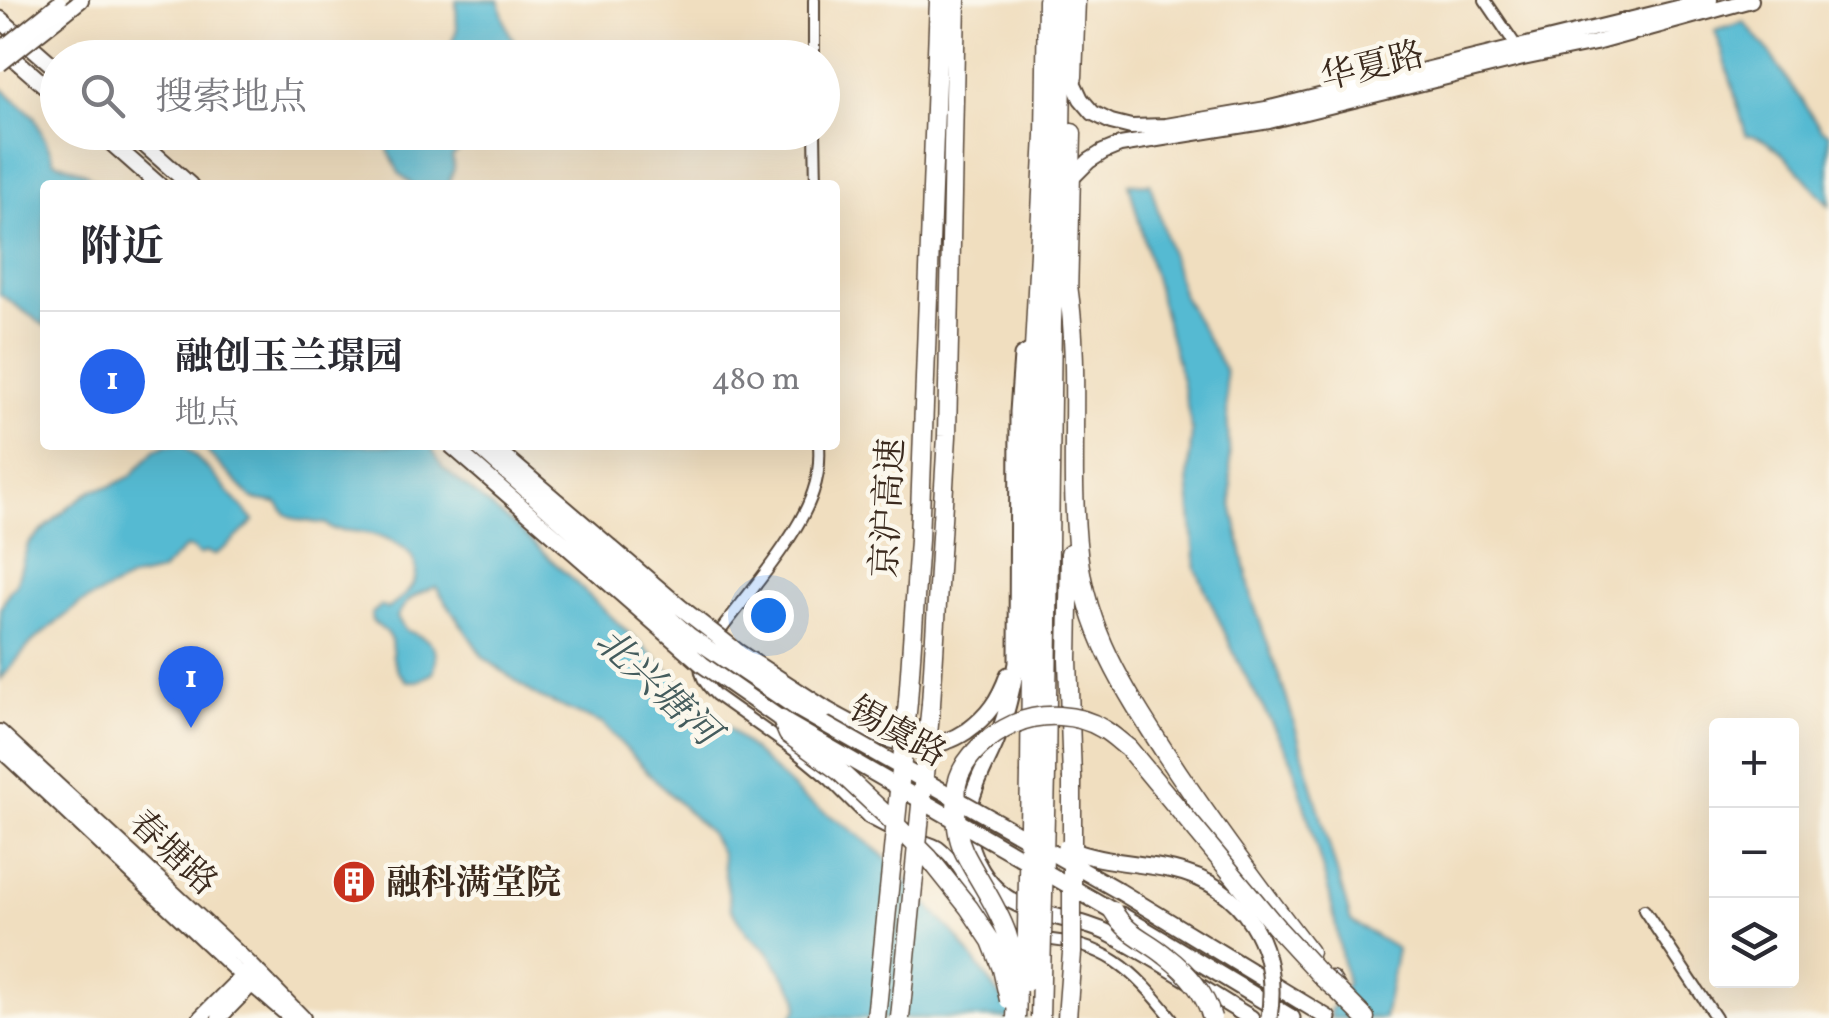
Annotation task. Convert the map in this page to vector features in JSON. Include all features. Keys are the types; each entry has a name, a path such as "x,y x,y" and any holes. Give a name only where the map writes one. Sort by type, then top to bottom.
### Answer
{"highway":[{"name":"京沪高速","path":"876,1018 920,540 939,0"},
{"name":"京沪高速","path":"900,1018 931,704 947,436 956,0"},
{"path":"1040,1018 1034,349 1047,0"},
{"path":"1025,1018 1051,439 1063,0"},
{"path":"1051,439 1060,428 1076,0"},
{"path":"1068,285 1076,383 1078,554 1088,606 1104,651 1202,809 1338,991"},
{"path":"1068,1018 1072,953 1070,502 1076,450"},
{"path":"1013,1018 1016,969 1008,934 963,849 956,824 958,784 964,765 1000,731 1022,720 1053,716 1076,718 1102,728 1128,748 1266,915 1322,978 1365,1018"},
{"path":"782,720 788,734 838,771 888,816 969,908 991,940 1013,1018"},
{"path":"1113,911 1122,926 1190,976 1212,1018"}],"main road":[{"path":"0,20 40,54"},
{"path":"0,48 40,81"},
{"path":"119,150 153,180"},
{"path":"150,150 184,180"},
{"path":"1034,349 1022,356 1018,412 1017,663 1010,700 968,816 968,838 974,858 986,878 1022,907 1085,922 1114,936 1251,1018"},
{"name":"锡虞路","path":"457,450 703,666 782,720 1292,1018"},
{"name":"锡虞路","path":"482,450 690,636 798,710 1157,913 1328,1018"},
{"path":"496,450 738,652 827,710 872,734 893,742 930,746 960,736 988,714 1016,652"},
{"path":"1010,828 1094,858 1196,876 1220,889 1254,926 1266,949 1272,996 1269,1018"}],"street":[{"path":"0,48 62,5 81,0"},
{"path":"814,0 814,40"},
{"path":"1485,0 1521,53"},
{"name":"华夏路","path":"1072,178 1089,161 1120,145 1269,122 1710,0"},
{"name":"华夏路","path":"1073,82 1094,113 1111,122 1131,127 1166,126 1266,110 1521,53 1595,43 1752,0"},
{"path":"0,64 62,5"},
{"path":"815,150 816,180"},
{"path":"820,450 813,493 799,521 700,657 699,670 706,685 795,751 868,818 886,829 936,845 950,858 992,924 1022,937 1079,943 1097,950 1124,965 1172,1018"},
{"name":"春塘路","path":"0,732 291,1018"},
{"name":"春塘路","path":"0,749 251,976 303,1018"},
{"path":"1644,910 1716,1018"},
{"path":"200,1018 251,976"},
{"path":"218,1018 251,976"}],"water":[{"path":"456,0 499,0 514,40 453,40 457,29"},
{"path":"1744,22 1821,129 1829,133 1829,206 1780,152 1757,137 1746,135 1715,31"},
{"path":"0,87 34,116 40,129 40,150 50,150 55,161 94,180 40,180 40,322 0,294"},
{"path":"388,150 459,150 452,157 454,168 450,180 407,180 399,173"},
{"path":"1150,183 1183,296 1225,370 1232,504 1252,599 1288,702 1351,921 1397,949 1384,1018 1330,1018 1330,1011 1347,984 1330,896 1292,761 1238,662 1196,569 1188,479 1192,431 1129,184"},
{"path":"155,450 188,450 254,521 214,555 199,555 186,547 160,572 133,578 80,604 32,642 0,680 0,609 16,584 28,544 92,490 131,476"},
{"name":"北兴塘河","path":"208,450 433,450 443,468 524,534 803,798 882,854 958,938 1004,1001 1026,1018 791,1018 798,1008 798,997 767,950 748,934 731,909 721,853 710,833 603,724 538,697 483,657 436,587 413,598 397,617 405,630 435,649 433,673 418,681 407,681 398,671 391,640 372,621 371,614 400,599 415,579 416,569 407,551 374,534 298,520 277,503 253,499"}],"place":[{"name":"融创玉兰璟园","path":"191,728"},
{"name":"融科满堂院","path":"354,882"}]}
